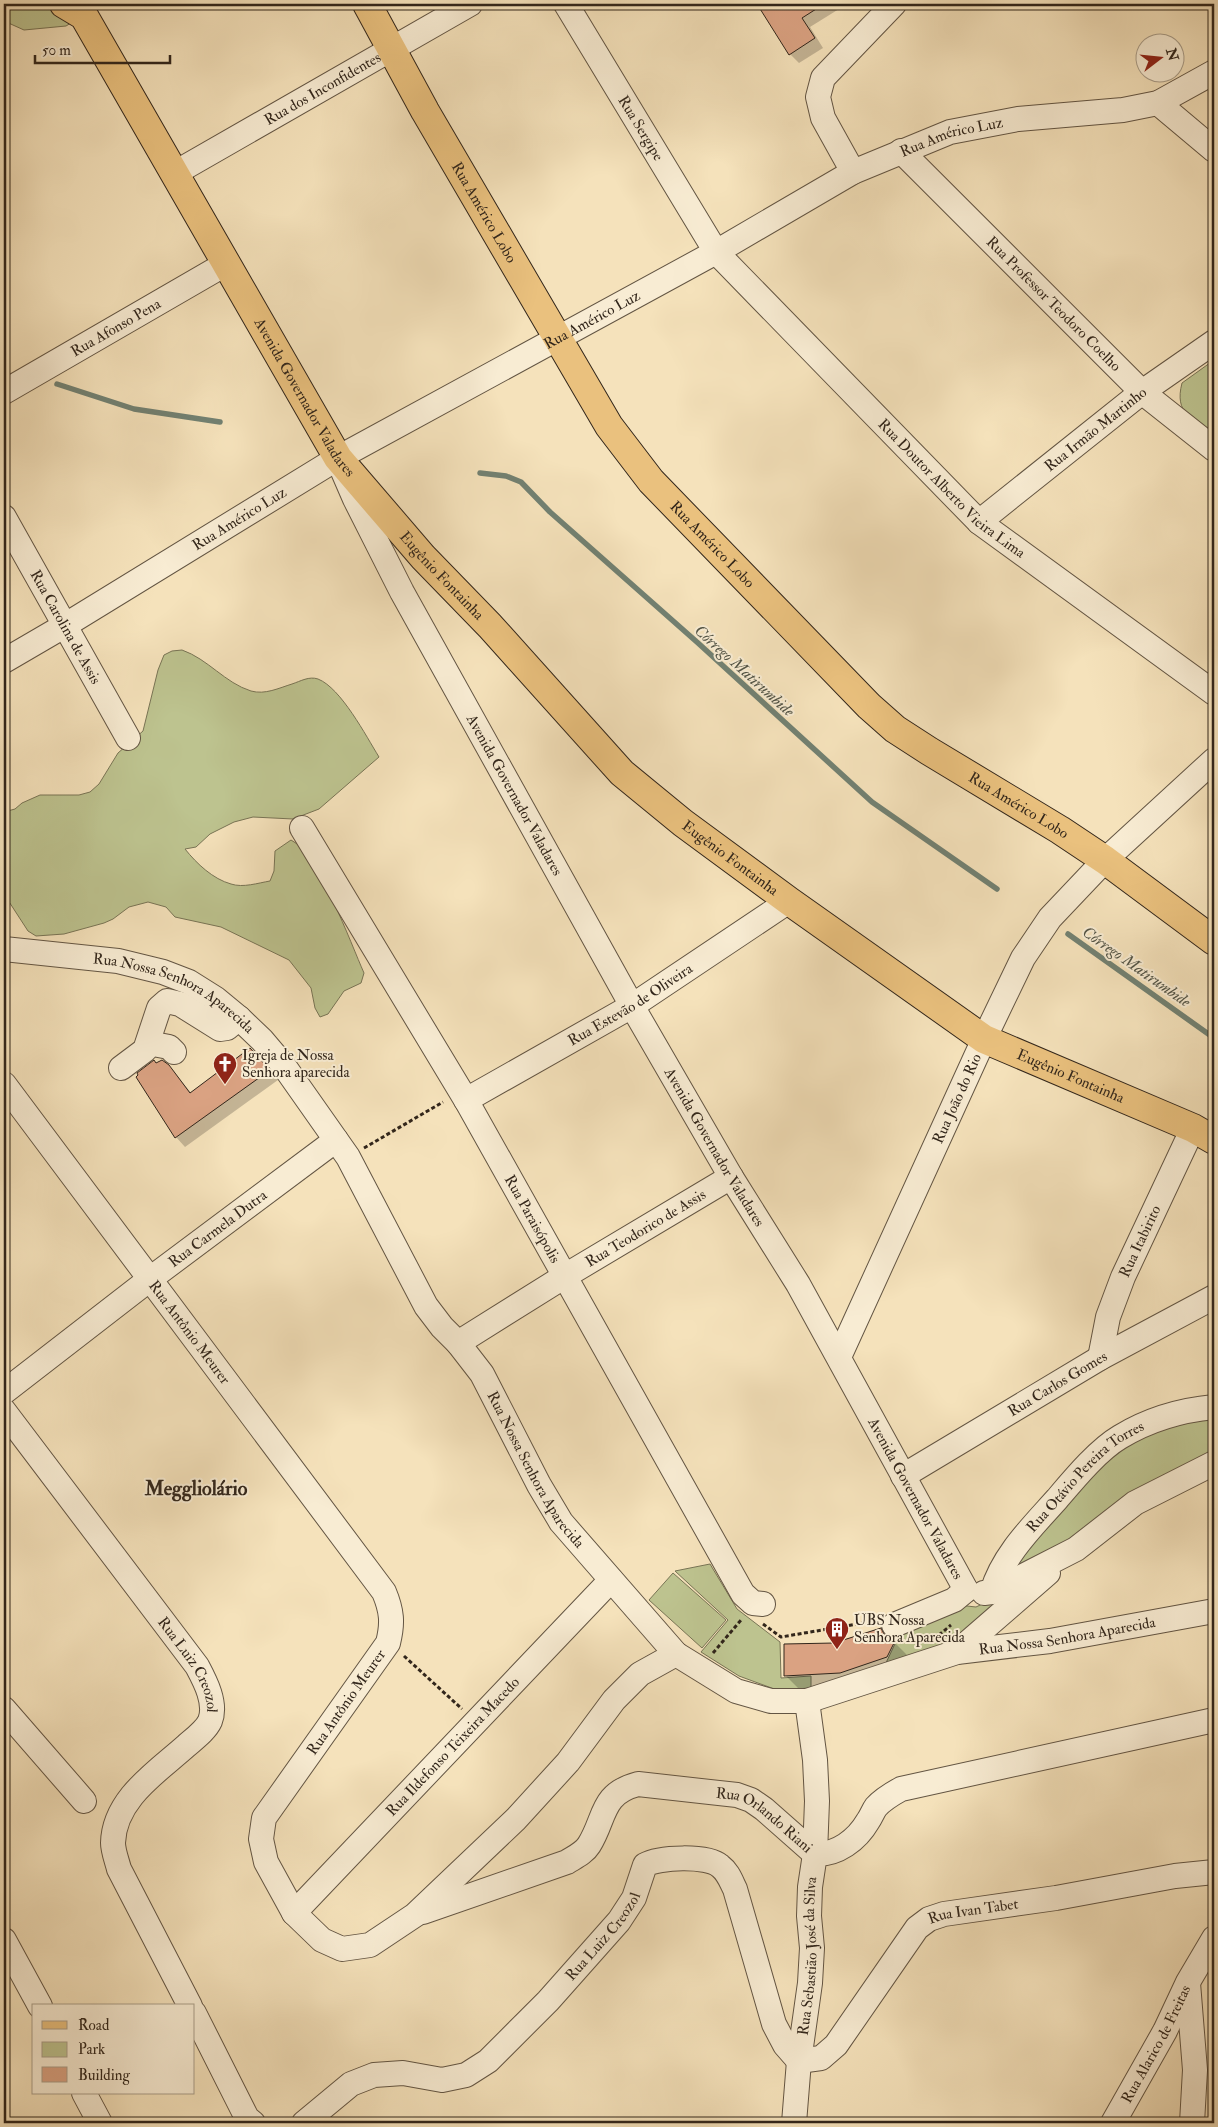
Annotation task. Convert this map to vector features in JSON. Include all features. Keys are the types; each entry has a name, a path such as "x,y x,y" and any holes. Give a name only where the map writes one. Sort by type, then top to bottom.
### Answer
{"main road":[{"name":"Avenida Governador Valadares","path":"64,4 84,16 338,458"},
{"name":"Rua Américo Lobo","path":"367,4 425,111 609,426 651,481 870,706 895,729 1060,830 1105,860 1214,941"},
{"name":"Eugênio Fontainha","path":"338,458 423,557 490,626 622,773 683,823 789,902 984,1039 1204,1134"}],"street":[{"name":"Rua dos Inconfidentes","path":"175,173 470,4"},
{"name":"Rua Sergipe","path":"566,4 716,252"},
{"path":"853,172 824,118 818,96 823,78 894,4"},
{"name":"Rua Américo Luz","path":"4,661 338,458 716,252 853,172 950,132 1010,121 1123,110 1158,102 1214,72"},
{"path":"1158,102 1214,150"},
{"name":"Rua Professor Teodoro Coelho","path":"901,152 1142,392 1214,449"},
{"name":"Rua Doutor Alberto Vieira Lima","path":"716,252 979,522 1214,693"},
{"name":"Rua Afonso Pena","path":"4,391 227,263"},
{"name":"Rua Irmão Martinho","path":"979,522 1142,392 1214,342"},
{"name":"Avenida Governador Valadares","path":"338,458 355,499 402,592 632,1006 731,1178 798,1284 903,1476 960,1595"},
{"name":"Rua Carolina de Assis","path":"4,517 128,738"},
{"name":"Rua João do Rio","path":"838,1357 1023,958 1050,918 1105,860 1214,760"},
{"name":"Rua Paraisópolis","path":"302,828 463,1096 743,1594 753,1603 757,1613"},
{"name":"Rua Estevão de Oliveira","path":"463,1096 632,1006 789,902"},
{"name":"Rua Nossa Senhora Aparecida","path":"4,949 118,961 163,972 189,982 216,999 262,1040 284,1066 342,1148 426,1306 442,1328 458,1343 482,1374 539,1485 561,1522 676,1654 736,1691 772,1701 807,1701 957,1652 1050,1641 1214,1611"},
{"path":"121,1068 145,1050 159,1008 167,1001 180,1004 217,1029 227,1028 239,1018"},
{"path":"148,1043 169,1047 174,1052"},
{"name":"Rua Antônio Meurer","path":"4,1084 384,1592 391,1609 392,1624 388,1642 264,1818 261,1839 266,1862 294,1913 322,1940 342,1949 370,1945 415,1915 516,1819 568,1762 614,1700 640,1674 676,1654"},
{"name":"Rua Itabirito","path":"1100,1358 1108,1317 1123,1277 1204,1134"},
{"name":"Rua Carmela Dutra","path":"4,1392 150,1279 342,1148"},
{"name":"Rua Teodorico de Assis","path":"458,1343 565,1276 731,1178"},
{"name":"Rua Carlos Gomes","path":"903,1476 1100,1358 1214,1296"},
{"name":"Rua Otávio Pereira Torres","path":"992,1592 997,1576 1020,1540 1081,1471 1119,1438 1157,1419 1201,1408 1214,1407"},
{"name":"Rua Luiz Creozol","path":"4,1412 197,1666 207,1685 211,1706 210,1721 198,1735 131,1795 121,1810 115,1826 113,1845 119,1869 189,2004"},
{"path":"957,1652 1076,1549 1135,1504 1214,1462"},
{"path":"894,1625 960,1595 992,1592 1076,1549"},
{"name":"Rua Ildefonso Teixeira Macedo","path":"294,1913 611,1580"},
{"name":"Rua Sebastião José da Silva","path":"794,2123 799,2061 810,1983 812,1948 810,1887 815,1854 817,1801 815,1760 807,1701"},
{"path":"4,1709 84,1801"},
{"name":"Rua Orlando Riani","path":"415,1915 567,1862 581,1854 589,1845 613,1796 624,1788 638,1784 737,1795 751,1800 815,1854 826,1855 848,1844 867,1823 876,1808 886,1797 901,1789 1214,1720"},
{"name":"Rua Luiz Creozol","path":"304,2123 351,2084 374,2075 403,2073 442,2080 466,2075 488,2061 548,2001 619,1921 634,1898 645,1865 653,1860 707,1860 720,1866 729,1876 735,1889 774,2024 785,2045 799,2061"},
{"name":"Rua Ivan Tabet","path":"799,2061 821,2058 836,2045 904,1945 917,1928 929,1919 944,1914 1056,1898 1175,1876 1214,1872"},
{"name":"Rua Alarico de Freitas","path":"1113,2123 1165,2031 1188,1982 1214,1938"},
{"path":"4,1940 39,2004"},
{"path":"1188,1982 1195,2070 1192,2123"},
{"path":"195,2015 247,2118 253,2123"},
{"path":"85,2094 100,2123"}],"path":[{"path":"342,1148 463,1096"},
{"path":"927,1662 928,1644 965,1614 960,1595"},
{"path":"700,1669 757,1613 781,1637 892,1618 894,1625"},
{"path":"388,1642 476,1722"}],"green space":[{"path":"4,4 54,4 81,17 66,26 24,30 4,21"},
{"path":"1214,360 1214,434 1187,414 1183,409 1180,393 1182,383"},
{"path":"182,650 251,691 267,692 305,679 318,679 327,684 344,702 379,757 319,809 293,819 253,817 234,822 210,834 196,847 185,849 212,875 224,882 240,886 270,881 274,871 275,851 291,840 301,848 323,880 364,973 361,983 344,991 328,1014 320,1017 315,1008 311,988 289,960 221,927 175,917 166,907 148,902 129,907 104,923 64,934 36,936 28,931 4,894 4,812 15,809 22,803 40,795 79,795 90,792 99,784 118,753 143,731 158,670 164,655 172,651"},
{"path":"1214,1410 1214,1455 1132,1497 1003,1583 1022,1541 1122,1441"},
{"path":"710,1564 737,1609 780,1642 781,1678 811,1676 811,1688 777,1690 739,1676 701,1652 728,1620 675,1571"},
{"path":"673,1573 726,1620 702,1648 649,1600"},
{"path":"1010,1591 964,1643 885,1665 901,1631 958,1605 976,1607"}],"building":[{"path":"757,4 824,4 802,18 815,38 789,55"},
{"name":"Igreja de Nossa Senhora aparecida","path":"250,1048 270,1070 175,1138 136,1077 137,1073 154,1060 156,1063 162,1060 169,1065 190,1093"},
{"name":"UBS Nossa Senhora Aparecida","path":"881,1628 885,1636 894,1638 895,1641 887,1657 840,1673 784,1676 784,1644 834,1643"}],"waterway":[{"name":"Córrego Matirumbide","path":"57,384 134,409 220,422"},
{"name":"Córrego Matirumbide","path":"480,473 506,476 521,482 550,512 698,643 872,802 997,889"},
{"name":"Córrego Matirumbide","path":"1068,934 1214,1038"}],"place":[{"name":"Igreja de Nossa Senhora aparecida","path":"225,1085"},
{"name":"UBS Nossa Senhora Aparecida","path":"837,1650"}],"district":[{"name":"Meggliolário","path":"196,1488"}]}
